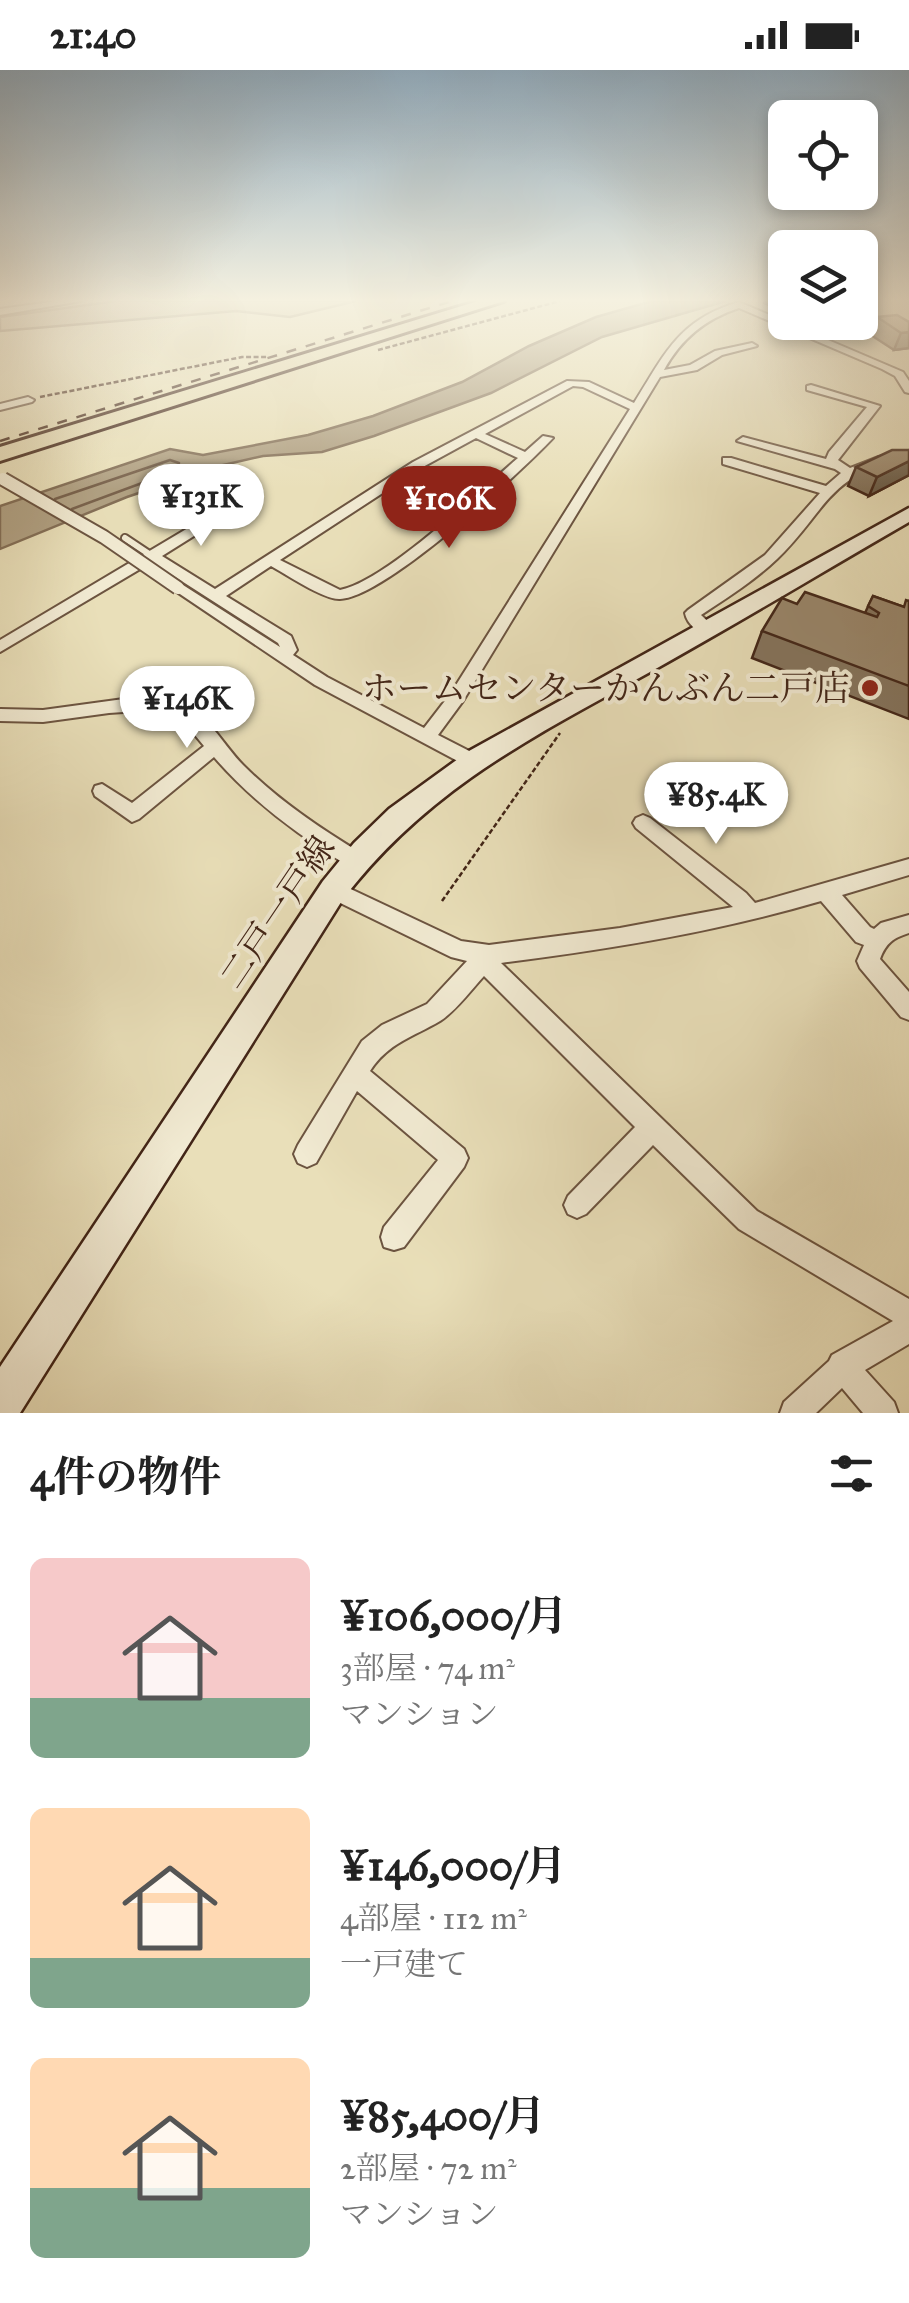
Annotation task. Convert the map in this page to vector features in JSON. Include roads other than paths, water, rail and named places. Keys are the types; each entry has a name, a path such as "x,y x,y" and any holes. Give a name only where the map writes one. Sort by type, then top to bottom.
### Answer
{"highway":[{"path":"0,454 292,364"}],"main road":[{"name":"二戸一戸線","path":"0,1405 333,890 354,860 398,816 472,760 909,514"}],"street":[{"path":"428,736 466,682 661,364"},
{"path":"656,374 701,364"},
{"path":"878,364 899,374 909,390"},
{"path":"216,595 417,465 571,383 585,384 636,408"},
{"path":"811,388 874,406 833,455 844,470"},
{"path":"0,407 28,400"},
{"path":"476,434 526,457"},
{"path":"269,560 348,597 456,519 547,438"},
{"path":"743,441 844,470"},
{"path":"709,630 694,620 693,612 726,593 771,557 844,470 884,458 909,457"},
{"path":"727,461 824,490"},
{"path":"2,478 104,537 282,656 472,760"},
{"path":"0,647 230,509"},
{"path":"152,556 285,640 290,645 282,656"},
{"path":"0,715 22,718 100,708 176,708 187,712 215,747 276,804 354,860"},
{"path":"102,791 132,814 215,747"},
{"path":"643,823 739,899 751,914"},
{"path":"333,890 459,950 480,953 550,949 751,914 909,867"},
{"path":"826,892 863,935 877,939"},
{"path":"909,924 888,930 877,939 868,961 909,1009"},
{"path":"307,1154 370,1049 390,1033 435,1012 476,969 480,953"},
{"path":"480,953 496,974 748,1220 909,1314"},
{"path":"354,1073 446,1146 455,1158 394,1237"},
{"path":"578,1205 652,1128"},
{"path":"795,1413 842,1366 882,1340 909,1329"},
{"path":"842,1366 883,1413"}],"lane":[{"path":"125,538 152,556"}],"water":[{"path":"496,364 549,364 491,393 374,436 322,452 263,456 219,466 127,497 0,549 0,506 170,449 203,455 308,435 373,416 462,382"}],"railway":[{"path":"0,441 250,364"}],"place":[{"name":"ホームセンターかんぶん二戸店","path":"870,688"}]}
